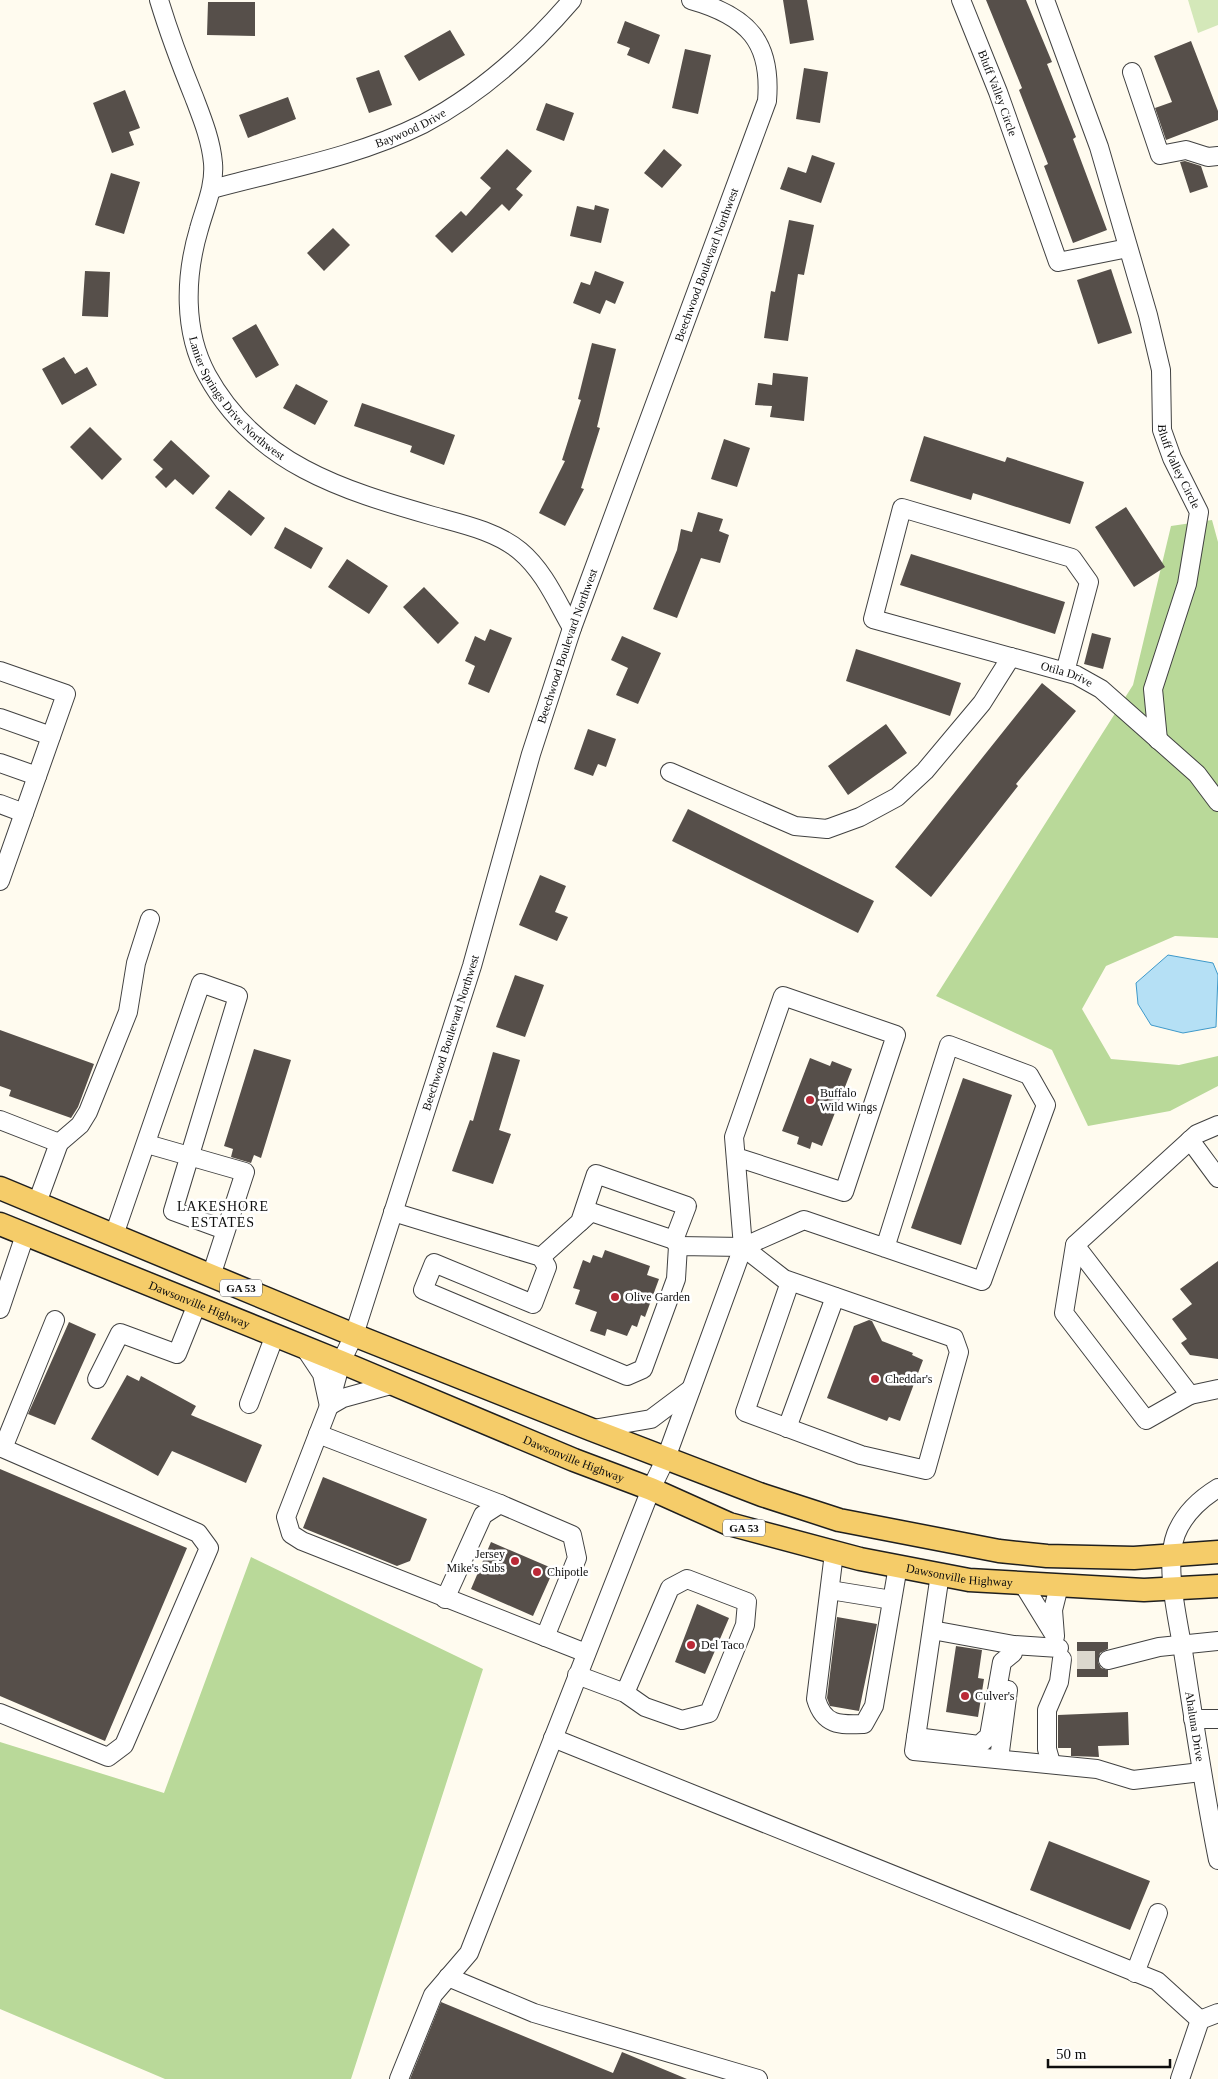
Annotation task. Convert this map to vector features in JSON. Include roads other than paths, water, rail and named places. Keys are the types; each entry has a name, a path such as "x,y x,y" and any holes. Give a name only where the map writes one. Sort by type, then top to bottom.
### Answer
{"main road":[{"name":"GA 53","path":"0,1188 354,1335 590,1429 762,1495 839,1520 999,1551 1047,1556 1134,1558 1218,1552"},
{"path":"25,1235 37,1203"},
{"name":"Dawsonville Highway","path":"0,1224 341,1362 574,1460 651,1489 729,1524 834,1553 969,1580 1059,1586 1174,1590"},
{"name":"GA 53","path":"1174,1590 1218,1586"}],"street":[{"name":"Lanier Springs Drive Northwest","path":"159,0 207,132 213,161 212,189 198,231 191,269 189,304 193,341 204,367 231,409 258,438 286,461 342,488 476,528 506,541 520,551 541,574 572,628"},
{"name":"Baywood Drive","path":"212,189 350,152 423,124 461,102 493,77 533,41 572,0"},
{"name":"Beechwood Boulevard Northwest","path":"445,1599 302,1541 291,1534 286,1517 330,1406 341,1362 354,1335 472,966 531,754 572,628 767,101 769,77 765,58 757,40 745,26 726,14 691,0"},
{"name":"Bluff Valley Circle","path":"960,0 998,92 1058,262 1128,248"},
{"name":"Bluff Valley Circle","path":"1045,0 1099,147 1128,248 1161,370 1162,430 1172,458 1199,512 1187,584 1154,689 1158,740"},
{"path":"1132,72 1160,155 1186,150 1208,157 1218,156"},
{"name":"Otila Drive","path":"1065,672 1089,582 1072,558 902,508 873,619 1011,656 1065,672 1076,675 1100,689 1197,774 1218,802"},
{"path":"670,772 787,823 827,829 860,817 897,797 925,771 982,703 1011,656"},
{"path":"0,671 66,694 24,813 4,855 0,881"},
{"path":"0,718 51,736"},
{"path":"0,763 37,776"},
{"path":"0,804 24,813"},
{"path":"37,1203 59,1143 80,1125 88,1112 128,1012 136,963 150,919"},
{"path":"114,1235 201,983 238,996 172,1211 225,1230"},
{"path":"400,2079 433,1995 469,1953 651,1489 666,1458 743,1248 734,1137 783,996 896,1034 844,1192 736,1158"},
{"path":"541,1257 591,1212 676,1243 743,1248 804,1220 885,1248 982,1281 1046,1105 1029,1075 949,1045 885,1248"},
{"path":"0,1120 59,1143"},
{"path":"1218,1125 1197,1134 1075,1245 1064,1313 1146,1420 1190,1395 1218,1389"},
{"path":"1190,1140 1218,1178"},
{"path":"147,1144 245,1172 211,1276"},
{"path":"533,1304 434,1263 423,1290 628,1376 643,1369 676,1279 676,1243 687,1206 596,1174 580,1222"},
{"path":"393,1212 541,1257 547,1267 521,1331"},
{"path":"0,1309 25,1235"},
{"path":"1075,1245 1190,1395"},
{"path":"743,1248 790,1282 954,1338 958,1352 926,1470 861,1455 745,1412 790,1282"},
{"path":"787,1428 835,1297"},
{"path":"97,1379 120,1333 176,1354 197,1304"},
{"path":"0,1713 108,1757 124,1745 209,1548 198,1533 2,1447 54,1320"},
{"path":"249,1404 275,1335"},
{"path":"304,1347 322,1374 330,1406 343,1398 394,1384"},
{"path":"590,1429 605,1429 651,1419 691,1390"},
{"path":"318,1434 500,1504 572,1535 576,1558 545,1637"},
{"path":"1172,1556 1176,1535 1184,1518 1201,1498 1218,1488"},
{"path":"500,1504 483,1515 445,1599 586,1653"},
{"path":"834,1553 816,1699 819,1712 837,1725 864,1724 874,1706 898,1566"},
{"name":"Ahaluna Drive","path":"1172,1556 1174,1590 1193,1719 1207,1780 1218,1860"},
{"path":"940,1574 914,1751 1097,1769 1133,1780 1207,1780"},
{"path":"578,1675 625,1693 645,1707 682,1720 709,1713 745,1625 747,1602 688,1579 670,1588 625,1693"},
{"path":"1023,1584 1063,1650"},
{"path":"1051,1763 1047,1749 1046,1710 1059,1682 1063,1650 1054,1610 1059,1586"},
{"path":"830,1590 892,1600"},
{"path":"932,1630 1013,1649 1063,1650"},
{"path":"1108,1660 1182,1643 1218,1641"},
{"path":"916,1737 979,1745 989,1736 1002,1662 1013,1649"},
{"path":"999,1759 1013,1649"},
{"path":"1193,1719 1218,1719"},
{"path":"553,1738 1157,1981 1200,2020"},
{"path":"1135,1973 1158,1913"},
{"path":"448,1978 534,2013 758,2079"},
{"path":"1200,2020 1218,2013"},
{"path":"1180,2079 1200,2020"}],"water":[{"path":"1168,955 1213,963 1218,975 1216,1027 1183,1033 1151,1025 1138,1004 1136,983"}],"tunnel":[{"path":"1077,1660 1108,1660"}],"place":[{"name":"Buffalo Wild Wings","path":"810,1100"},
{"name":"Olive Garden","path":"615,1297"},
{"name":"Cheddar's","path":"875,1379"},
{"name":"Jersey Mike's Subs","path":"515,1561"},
{"name":"Chipotle","path":"537,1572"},
{"name":"Del Taco","path":"691,1645"},
{"name":"Culver's","path":"965,1696"}],"district":[{"name":"LAKESHORE ESTATES","path":"223,1214"}]}
